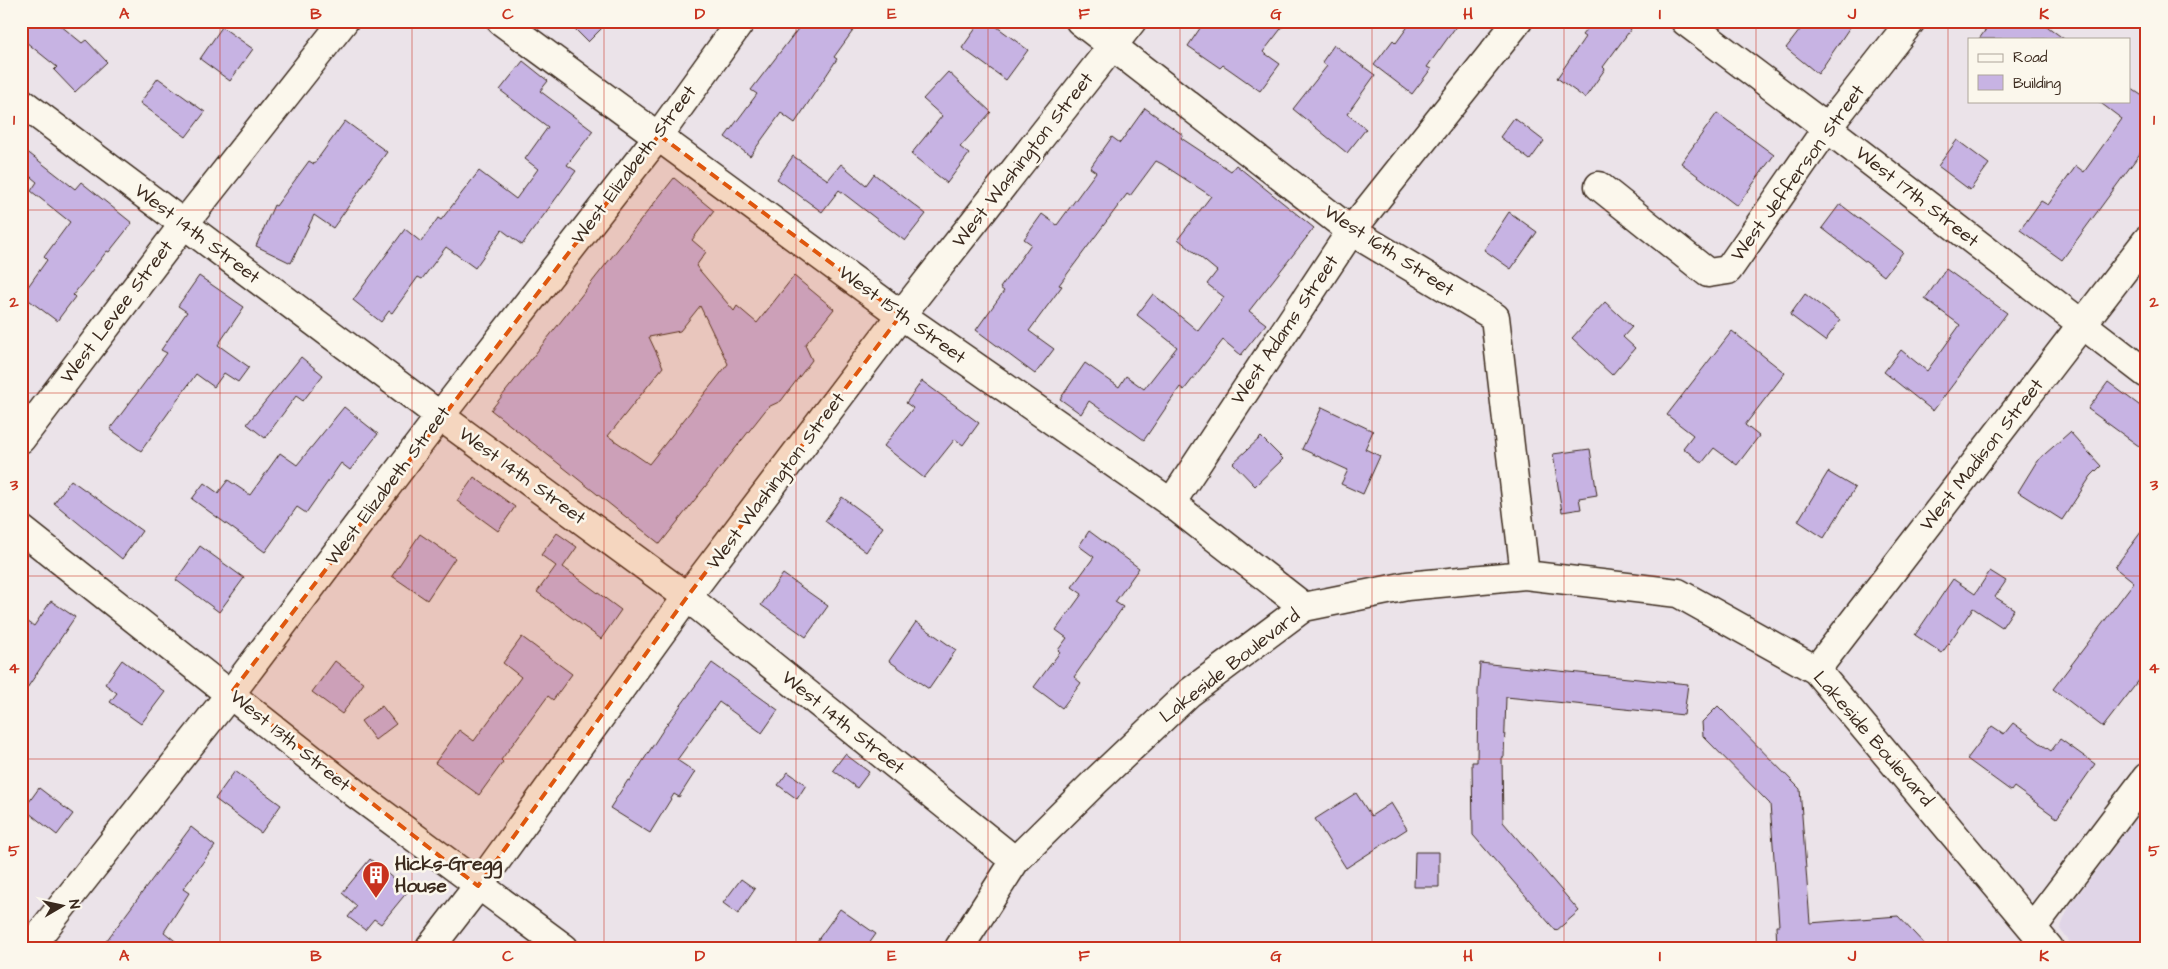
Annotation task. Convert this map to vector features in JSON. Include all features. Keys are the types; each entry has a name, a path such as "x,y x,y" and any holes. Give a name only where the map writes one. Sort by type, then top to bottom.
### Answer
{"street":[{"name":"West Levee Street","path":"21,439 184,224 344,21"},
{"name":"West 15th Street","path":"501,21 659,135 901,315 1170,503 1304,608"},
{"name":"West Elizabeth Street","path":"29,948 231,694 440,416 659,135 742,21"},
{"name":"West 16th Street","path":"1080,21 1351,231 1495,317 1525,576"},
{"name":"West Washington Street","path":"430,948 478,886 687,597 901,315 1132,21"},
{"name":"West Adams Street","path":"1170,503 1351,231 1518,21"},
{"name":"West 17th Street","path":"1685,21 2147,374"},
{"name":"West Jefferson Street","path":"1599,186 1708,274 1728,270 1827,128 1912,21"},
{"name":"West 14th Street","path":"21,102 440,416 687,597 1015,861"},
{"name":"West Madison Street","path":"1816,670 2147,240"},
{"name":"West 13th Street","path":"21,528 356,794 564,948"},
{"name":"Lakeside Boulevard","path":"959,948 1015,861 1190,693 1304,608 1406,586 1525,576 1678,593 1816,670 2041,937"},
{"path":"2041,937 2147,777"}],"highlighted area":[{"path":"659,135 901,315 687,597 478,886 231,693"}],"shaded area":[{"path":"2147,803 2147,948 2074,948 2060,929 2069,907"}],"building":[{"path":"21,21 55,21 82,43 86,40 107,62 75,92 54,70 57,67 21,38"},
{"path":"567,21 609,21 588,42"},
{"path":"804,21 860,21 834,57 837,59 795,123 781,113 750,156 725,137 757,94 751,90"},
{"path":"981,21 989,21 1028,50 1006,80 962,48"},
{"path":"1205,21 1287,21 1263,52 1280,64 1260,91 1223,65 1220,68 1188,46"},
{"path":"1412,21 1460,21 1427,67 1431,69 1412,94 1374,65 1393,40 1396,43"},
{"path":"1593,21 1621,21 1631,29 1603,67 1605,69 1585,98 1557,78 1585,37 1582,35"},
{"path":"1807,21 1854,21 1818,74 1786,48"},
{"path":"1992,21 2040,21 2063,38 1980,38"},
{"path":"222,27 253,49 230,81 200,59"},
{"path":"1334,45 1375,75 1347,114 1366,129 1347,153 1293,109 1327,66 1322,62"},
{"path":"523,61 548,81 540,91 593,131 567,165 576,171 522,245 502,230 475,268 446,247 422,279 418,277 392,313 389,311 381,322 353,300 405,229 421,242 438,218 441,220 479,171 516,199 538,169 525,159 548,127 500,90"},
{"path":"948,72 991,112 960,147 969,154 947,183 911,154 942,116 923,99"},
{"path":"158,78 205,112 186,137 140,103"},
{"path":"2130,88 2147,99 2147,144 2062,260 2020,230 2041,201 2048,205 2076,166 2084,172 2122,119 2099,102 2130,102"},
{"path":"1145,108 1183,135 1181,138 1231,171 1236,165 1314,228 1249,311 1266,324 1241,355 1223,340 1184,390 1180,387 1144,440 1089,401 1081,414 1060,399 1085,363 1119,387 1126,376 1144,389 1177,347 1137,315 1153,294 1198,331 1224,297 1207,284 1217,271 1178,239 1211,196 1156,161 1130,196 1127,194 1059,285 1062,286 1029,331 1054,349 1035,374 976,330 1004,291 1000,288 1031,244 1024,239 1042,214 1057,225 1096,172 1090,168 1112,137 1120,143"},
{"path":"1717,113 1774,155 1737,206 1681,163"},
{"path":"1514,118 1544,141 1530,160 1500,137"},
{"path":"345,121 387,152 333,228 314,215 291,263 256,246 274,205 276,206 309,161 314,164"},
{"path":"1957,140 1989,164 1970,190 1938,166"},
{"path":"21,147 75,189 81,182 132,223 109,252 107,251 73,295 75,297 57,321 22,295 47,260 44,257 70,222 31,191 37,182 21,169"},
{"path":"793,156 828,180 841,164 866,185 874,174 926,214 905,241 839,190 822,212 777,179"},
{"path":"674,178 714,211 692,240 706,252 696,266 734,311 737,306 757,323 794,276 834,309 805,345 812,360 781,401 768,407 660,544 491,410","holes":["700,306 728,364 649,464 608,436 663,367 649,337 680,331"]},
{"path":"1840,204 1903,252 1884,276 1822,228"},
{"path":"1509,212 1537,232 1511,269 1484,250"},
{"path":"1946,269 2007,313 1933,411 1884,372 1901,350 1927,371 1960,325 1925,299"},
{"path":"199,276 244,307 218,345 249,367 238,382 224,373 214,387 196,374 141,451 110,429 167,353 161,350 187,312 178,306"},
{"path":"1805,294 1840,320 1825,341 1790,315"},
{"path":"1605,302 1632,327 1623,337 1635,348 1612,375 1572,338"},
{"path":"1732,331 1785,373 1745,425 1759,436 1737,465 1714,448 1702,463 1683,448 1693,435 1667,415"},
{"path":"301,357 323,375 303,401 296,396 265,438 247,424"},
{"path":"922,381 979,423 963,445 955,439 924,478 884,446 913,408 906,403"},
{"path":"2108,382 2147,411 2147,452 2088,409"},
{"path":"344,407 378,434 350,470 341,463 306,513 297,507 265,552 192,499 204,483 218,493 228,480 250,495 280,453 297,465"},
{"path":"1322,407 1373,431 1365,449 1380,456 1363,494 1341,484 1348,470 1302,449"},
{"path":"2070,432 2101,466 2091,476 2062,520 2018,492 2037,461"},
{"path":"1261,437 1283,459 1255,486 1233,463"},
{"path":"1590,449 1597,495 1579,498 1581,509 1562,512 1553,454"},
{"path":"1828,472 1855,488 1824,538 1798,521"},
{"path":"474,477 515,507 498,531 457,501"},
{"path":"71,480 142,531 122,559 54,503"},
{"path":"842,497 883,527 866,552 825,521"},
{"path":"2147,524 2147,670 2103,727 2053,689 2134,582 2115,567"},
{"path":"1089,531 1139,568 1115,602 1123,607 1074,677 1081,683 1062,708 1034,687 1060,652 1058,650 1067,638 1056,630 1082,594 1072,587 1094,557 1079,546"},
{"path":"557,533 577,547 563,567 621,610 601,639 537,592 556,566 541,555"},
{"path":"420,534 455,558 427,600 392,576"},
{"path":"200,546 244,578 219,612 176,580"},
{"path":"1990,571 2006,581 1995,597 2014,609 2002,627 1973,608 1942,653 1915,635 1953,579 1975,594"},
{"path":"783,574 828,606 806,637 761,605"},
{"path":"51,601 75,617 21,697 21,617 34,626"},
{"path":"916,622 956,650 929,689 889,661"},
{"path":"522,637 572,674 553,700 548,696 501,760 503,762 479,795 435,763 459,730 474,741 521,677 503,663"},
{"path":"122,660 165,692 141,724 110,702 117,693 105,684"},
{"path":"335,661 364,683 342,714 312,692"},
{"path":"712,663 778,710 762,733 719,702 677,760 695,772 679,797 674,794 650,833 610,808 665,727"},
{"path":"1480,663 1688,684 1684,715 1506,697 1504,757 1502,757 1503,822 1579,911 1556,931 1473,835 1472,762 1477,762"},
{"path":"382,706 396,724 375,740 361,721"},
{"path":"1718,706 1800,789 1810,923 1898,916 1928,948 1777,948 1776,925 1779,925 1770,804 1703,736 1702,722"},
{"path":"2013,723 2051,751 2060,739 2095,764 2057,818 2014,787 2011,791 1967,759 1992,726 2004,734"},
{"path":"845,754 869,772 857,788 833,770"},
{"path":"235,771 281,805 261,833 215,799"},
{"path":"788,772 806,785 797,799 778,785"},
{"path":"39,788 73,814 57,835 24,809"},
{"path":"1356,793 1371,816 1391,803 1407,829 1346,868 1315,819"},
{"path":"191,827 215,846 183,889 189,893 164,932 184,948 101,948"},
{"path":"1415,852 1439,852 1439,887 1414,887"},
{"name":"Hicks-Gregg House","path":"370,859 408,891 381,924 374,919 365,930 348,917 357,906 342,893"},
{"path":"741,879 755,889 738,914 723,903"},
{"path":"840,909 876,934 866,948 827,948 817,941"}],"place":[{"name":"Hicks-Gregg House","path":"376,899"}]}
